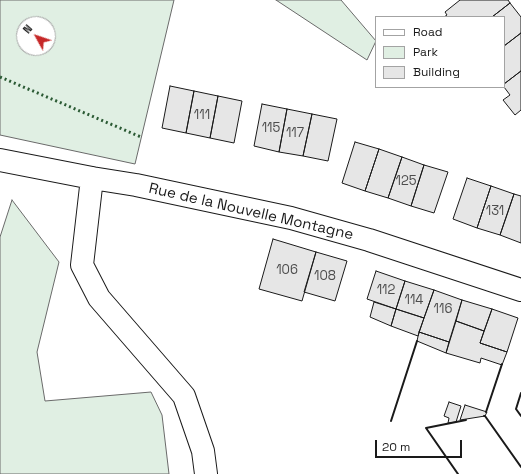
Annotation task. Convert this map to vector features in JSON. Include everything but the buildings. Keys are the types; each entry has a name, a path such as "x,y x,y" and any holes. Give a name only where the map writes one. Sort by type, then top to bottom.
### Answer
{"street":[{"name":"Rue de la Nouvelle Montagne","path":"0,160 136,185 291,218 369,240 521,290"},
{"path":"92,178 82,265 99,298 184,396 203,451 206,474"}],"green space":[{"path":"0,0 174,0 135,164 0,135"},
{"path":"276,0 341,0 375,40 375,43 367,60"},
{"path":"12,200 59,262 37,352 45,401 151,392 162,415 169,474 0,474 0,237"}],"hedge":[{"path":"0,77 141,137"}],"wall":[{"path":"391,421 417,341"},
{"path":"486,412 502,364"},
{"path":"521,393 516,409 521,416"},
{"path":"484,416 521,467"},
{"path":"458,474 426,428 466,420"}]}
